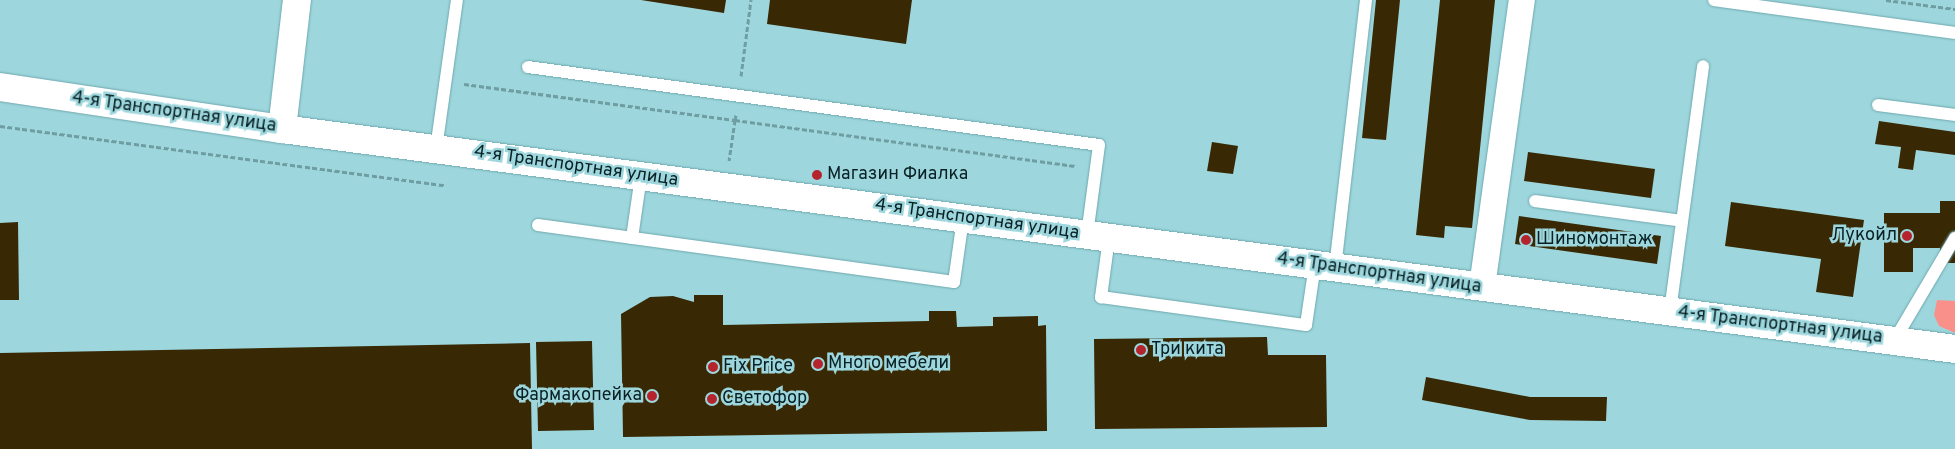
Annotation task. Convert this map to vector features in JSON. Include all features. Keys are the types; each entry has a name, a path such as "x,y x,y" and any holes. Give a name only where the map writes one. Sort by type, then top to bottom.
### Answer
{"main road":[{"path":"282,129 297,0"},
{"name":"4-я Транспортная улица","path":"0,88 282,129 1955,349"}],"street":[{"path":"1482,288 1522,0"}],"lane":[{"path":"436,149 457,0"},
{"path":"528,67 1099,145 1098,237 1101,297 1306,325 1325,267 1366,0"},
{"path":"1714,0 1955,33"},
{"path":"1670,312 1704,66"},
{"path":"1878,105 1955,115"},
{"path":"632,238 641,176"},
{"path":"1536,201 1682,222"},
{"path":"538,225 954,282 963,218"},
{"path":"1894,341 1955,238"}],"path":[{"path":"1886,0 1955,10"},
{"path":"445,81 735,120 726,187"},
{"path":"0,126 444,185"}],"shaded area":[{"path":"1937,300 1955,301 1955,333 1939,326 1934,315"}],"building":[{"path":"641,0 726,0 724,13"},
{"path":"770,0 912,0 906,44 767,24"},
{"path":"1376,0 1400,0 1386,140 1362,138"},
{"path":"1440,0 1495,0 1472,228 1445,226 1444,238 1416,235"},
{"path":"1879,121 1955,132 1955,155 1916,150 1913,170 1898,168 1901,147 1875,144"},
{"path":"1212,142 1238,146 1233,174 1207,171"},
{"path":"1528,152 1655,169 1651,198 1524,181"},
{"path":"1940,201 1955,201 1955,263 1940,263 1940,248 1913,248 1913,272 1884,272 1884,213 1940,213"},
{"path":"1731,202 1864,220 1853,297 1816,292 1821,259 1725,246"},
{"path":"1519,216 1661,236 1657,264 1515,244"},
{"path":"18,222 19,300 0,300 0,223"},
{"path":"694,295 723,295 723,325 929,321 929,311 956,311 957,327 993,326 993,317 1038,316 1038,326 1046,325 1047,431 623,437 621,314 650,297 673,296 694,302"},
{"path":"1267,337 1268,355 1326,355 1327,427 1095,429 1094,339"},
{"path":"592,341 594,430 538,431 536,342"},
{"path":"530,343 532,449 0,449 0,353"},
{"path":"1426,377 1530,397 1607,397 1606,421 1530,420 1422,400"}],"place":[{"name":"Магазин Фиалка","path":"817,175"},
{"name":"Лукойл","path":"1907,236"},
{"name":"Шиномонтаж","path":"1526,240"},
{"name":"Три кита","path":"1141,350"},
{"name":"Много мебели","path":"818,364"},
{"name":"Fix Price","path":"713,367"},
{"name":"Фармакопейка","path":"652,396"},
{"name":"Светофор","path":"712,399"}]}
